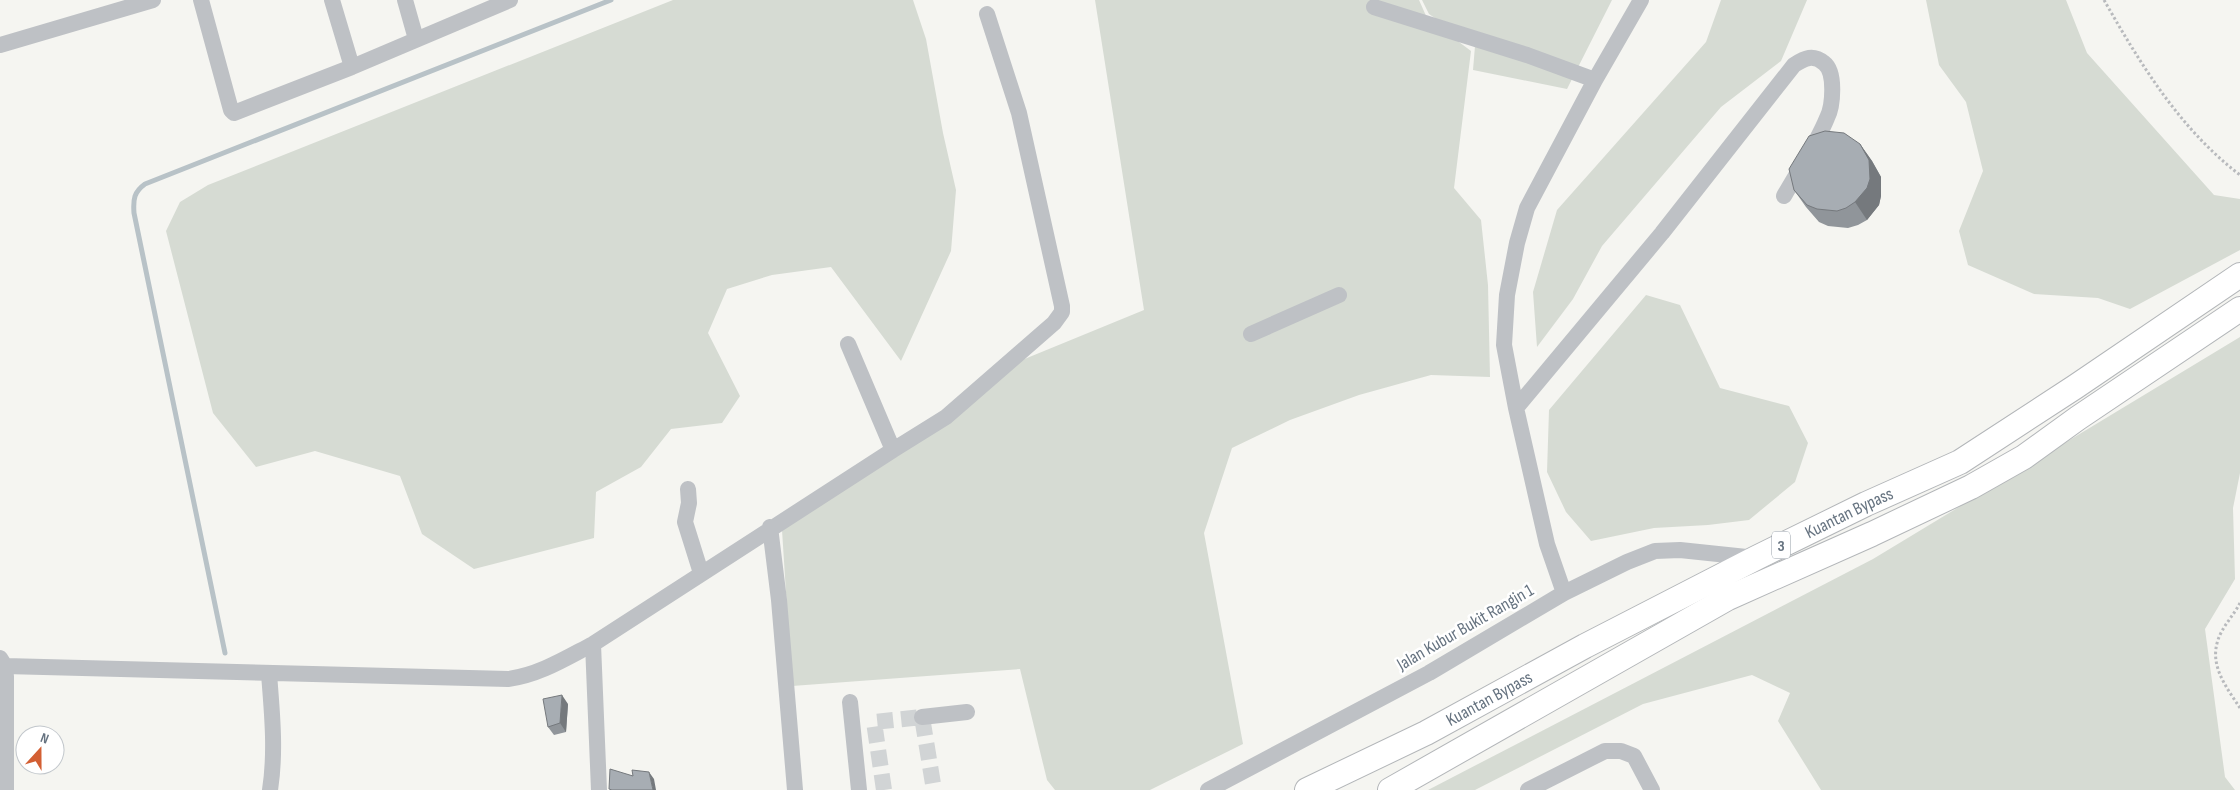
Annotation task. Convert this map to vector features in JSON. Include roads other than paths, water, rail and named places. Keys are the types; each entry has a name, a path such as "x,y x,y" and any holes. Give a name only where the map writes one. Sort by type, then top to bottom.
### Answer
{"highway":[{"name":"Kuantan Bypass","path":"1307,790 1426,732 1585,646 1756,558 1866,504 1960,462 2075,388 2240,275"},
{"name":"Kuantan Bypass","path":"1390,790 1728,598 1872,534 1994,474 2024,457 2078,418 2240,309"}],"street":[{"path":"0,45 154,0"},
{"path":"201,0 231,110 234,113 352,67 481,6 510,0"},
{"path":"332,0 352,67"},
{"path":"405,0 416,38"},
{"path":"1564,593 1547,544 1516,408 1504,345 1507,295 1517,243 1527,208 1595,80 1641,0"},
{"path":"1374,7 1528,55 1595,80"},
{"path":"6,790 2,662 269,674 391,674 508,679 520,677 549,667 593,644 770,527 946,416 1054,323 1062,312 1019,113 987,14"},
{"path":"1516,408 1662,233 1794,65 1806,57 1818,57 1828,65 1831,79 1832,101 1828,118 1784,196"},
{"path":"1251,334 1339,295"},
{"path":"848,344 893,450"},
{"path":"688,489 689,503 685,522 701,573"},
{"path":"770,527 779,600 795,790"},
{"name":"Jalan Kubur Bukit Rangin 1","path":"1208,790 1429,673 1564,593 1627,562 1655,552 1680,550 1756,558"},
{"path":"593,644 599,790"},
{"path":"269,674 272,715 272,776 270,790"},
{"path":"850,702 859,790"},
{"path":"922,717 967,712"},
{"path":"1528,790 1605,751 1621,751 1634,756 1652,790"}],"waterway":[{"path":"225,653 134,213 136,193 145,184 611,0"}],"tunnel":[{"path":"884,790 874,722 922,717 934,790"}]}
